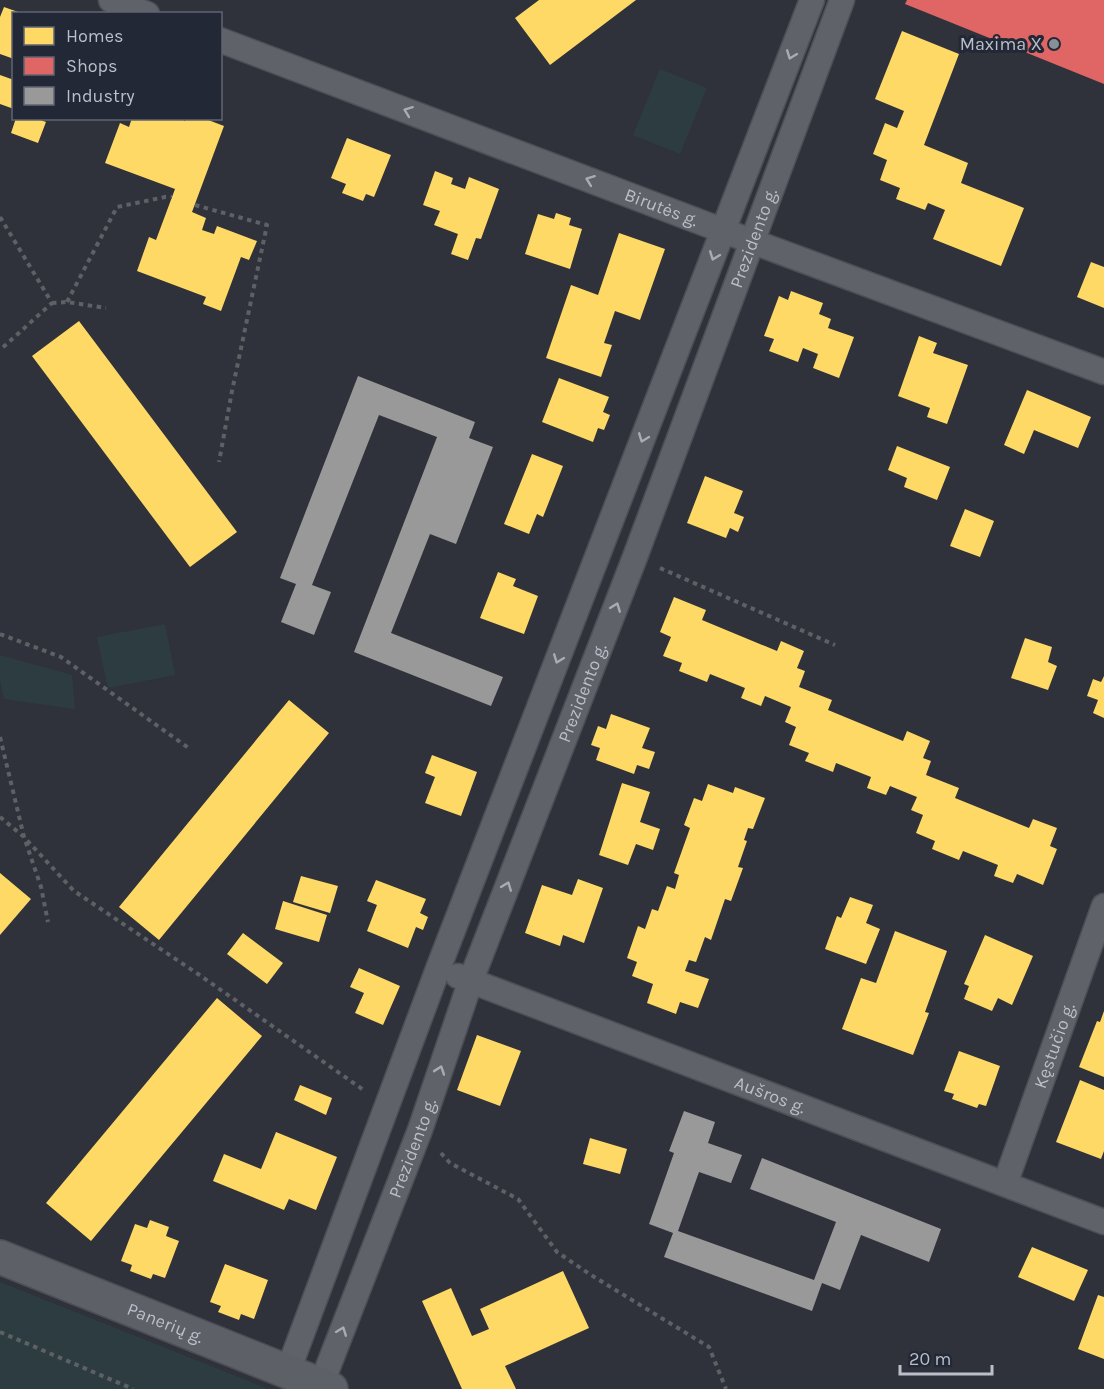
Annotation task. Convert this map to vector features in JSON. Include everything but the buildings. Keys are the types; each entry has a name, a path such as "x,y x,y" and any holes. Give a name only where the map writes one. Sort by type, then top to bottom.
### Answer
{"street":[{"path":"111,0 142,12"},
{"name":"Prezidento g.","path":"288,1371 438,969 812,0"},
{"name":"Prezidento g.","path":"326,1387 420,1130 471,980 635,557 842,0"},
{"name":"Birutės g.","path":"222,41 1104,372"},
{"name":"Kęstučio g.","path":"1005,1184 1104,906"},
{"name":"Aušros g.","path":"438,969 1104,1222"},
{"name":"Panerių g.","path":"0,1257 326,1387"}],"path":[{"path":"67,302 117,207 172,197"},
{"path":"195,205 267,225 219,462"},
{"path":"0,217 52,303"},
{"path":"0,350 52,303 67,302 106,308"},
{"path":"635,557 835,645"},
{"path":"0,634 61,657 190,749"},
{"path":"0,737 24,837 41,887 48,922"},
{"path":"0,817 24,837 74,891 387,1106"},
{"path":"420,1130 450,1163 518,1199 557,1251 591,1275 709,1347 726,1389"},
{"path":"0,1332 133,1389"}],"shaded area":[{"path":"660,69 707,88 680,154 633,135"},
{"path":"165,624 175,675 108,688 97,637"},
{"path":"0,655 72,675 75,709 4,699 0,679"},
{"path":"0,1282 256,1384 268,1389 0,1389"}],"place":[{"name":"Maxima X","path":"1054,44"}]}
